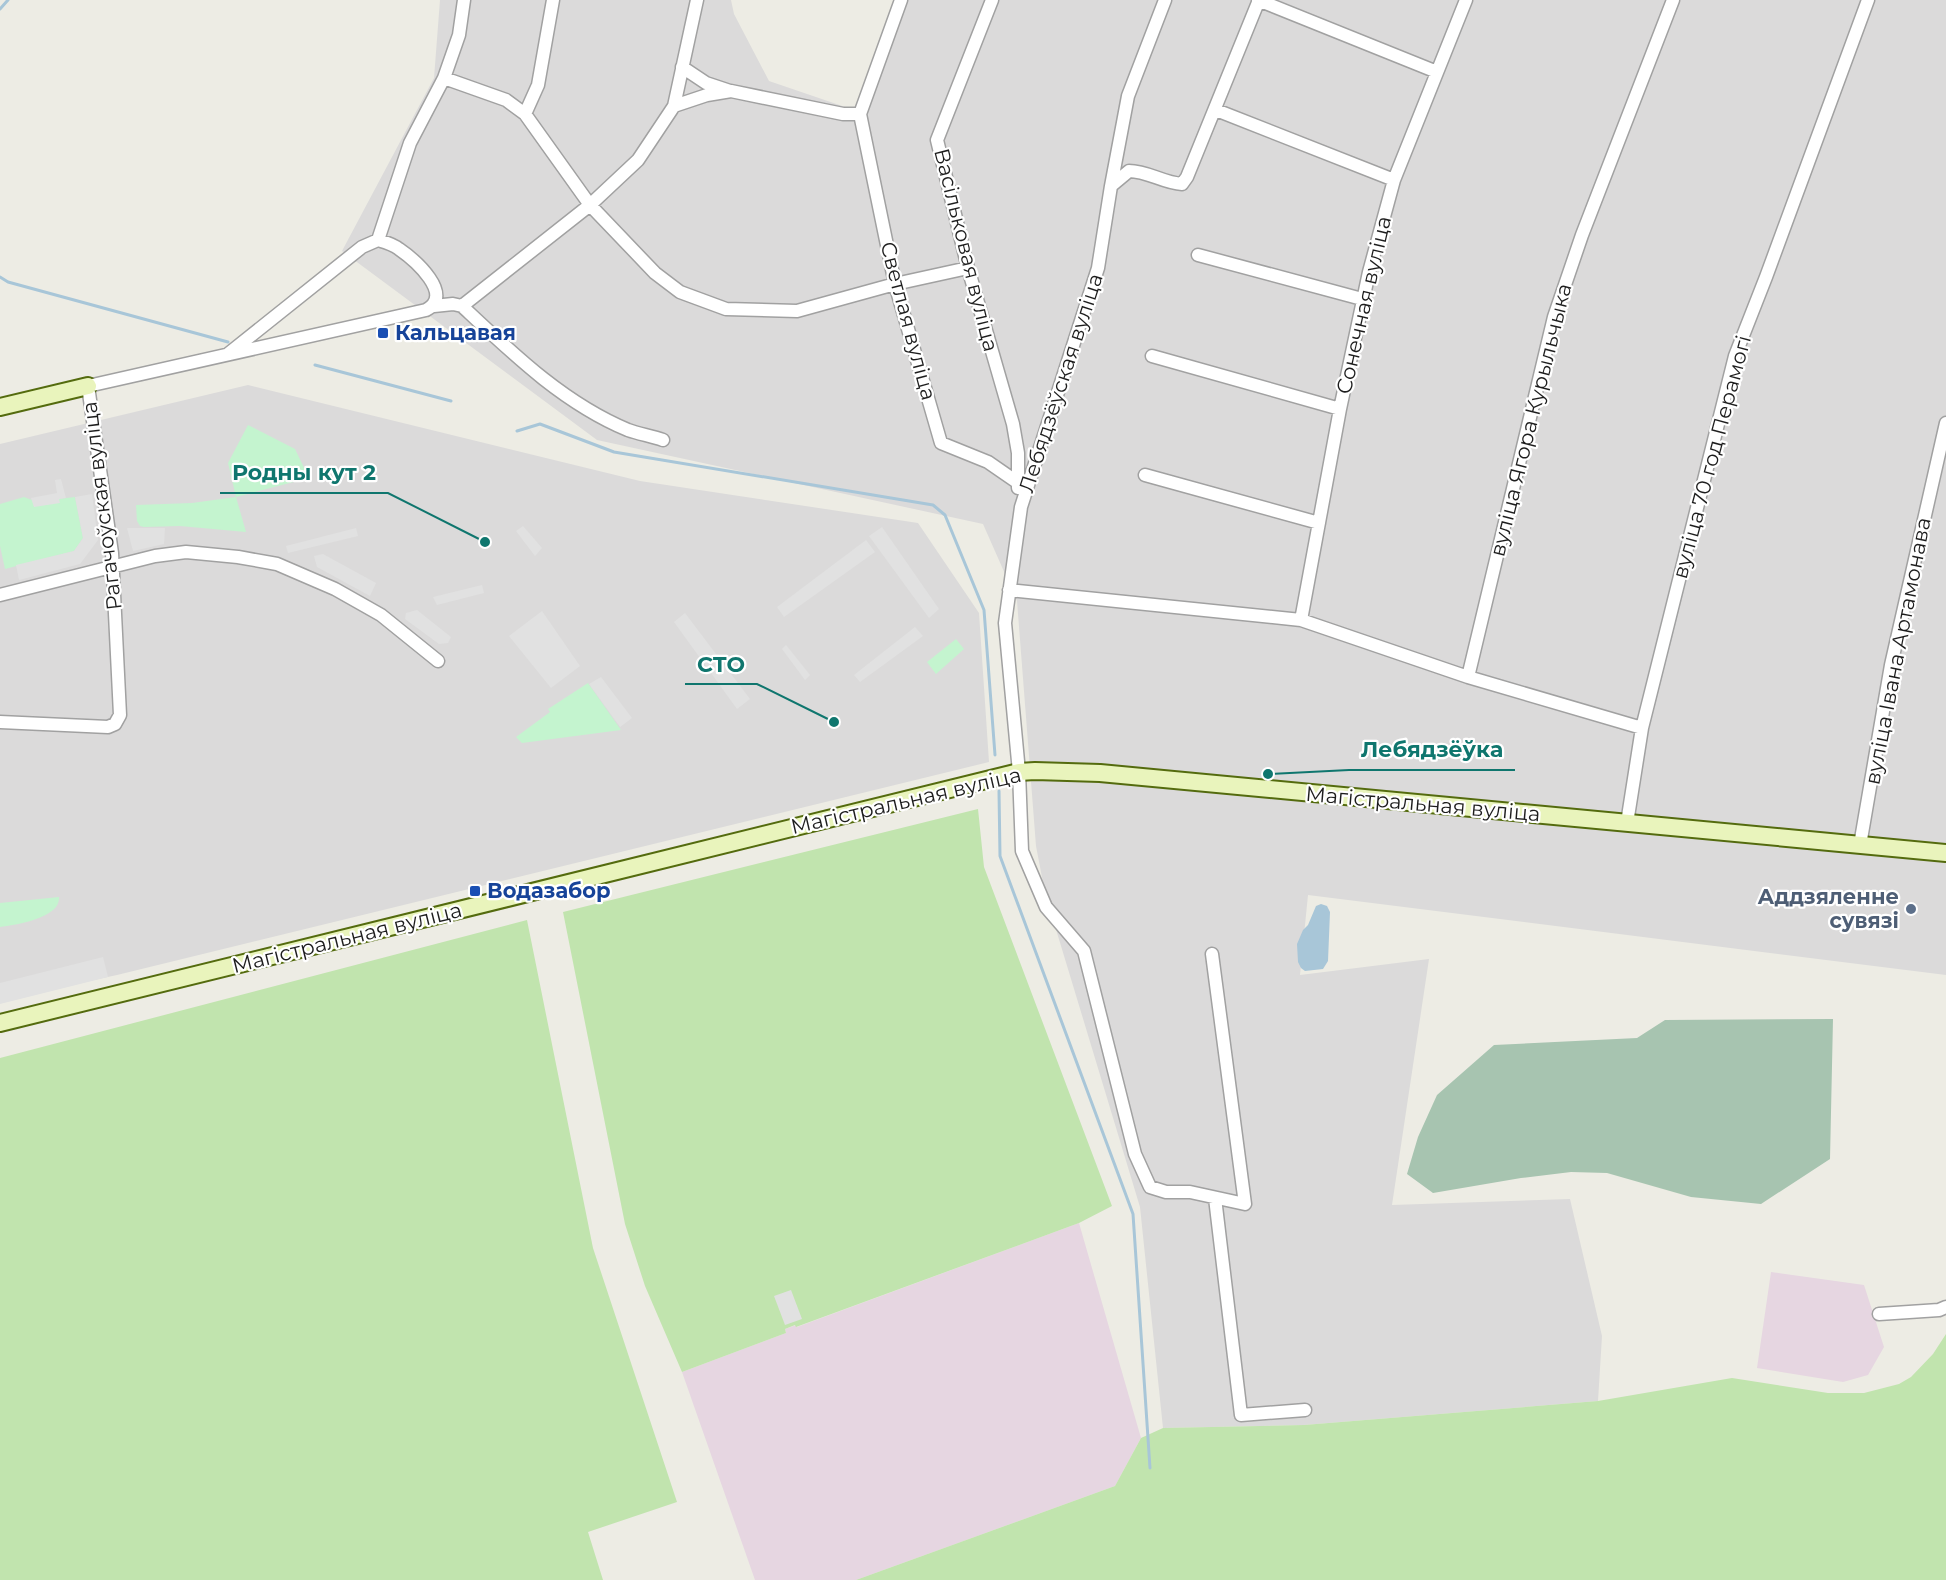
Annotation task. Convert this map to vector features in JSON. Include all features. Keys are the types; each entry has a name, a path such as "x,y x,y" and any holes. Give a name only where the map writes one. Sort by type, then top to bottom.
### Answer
{"main road":[{"path":"0,407 88,386"},
{"name":"Магістральная вуліца","path":"0,1023 1019,772 1100,772 1946,853"}],"street":[{"path":"228,354 363,247 378,240 410,143 444,78 459,35 464,0"},
{"path":"525,114 538,85 553,0"},
{"path":"462,306 590,205 638,159 674,106 697,0"},
{"path":"682,67 706,83 731,91 843,114 860,114 901,0"},
{"name":"Васільковая вуліца","path":"992,0 937,140 968,268 1013,424 1018,453 1017,482 1021,507"},
{"name":"Лебядзёўская вуліца","path":"1165,0 1128,96 1098,268 1021,507 1005,623 1019,772 1022,850 1046,907 1084,951 1135,1154 1150,1187 1166,1192 1190,1192 1215,1198"},
{"path":"1111,186 1129,171 1142,171 1182,184 1216,110 1259,0 1437,72"},
{"name":"Сонечная вуліца","path":"1301,620 1362,299 1394,180 1466,0"},
{"name":"вуліца Ягора Курыльчыка","path":"1468,677 1554,317 1586,225 1673,0"},
{"name":"вуліца 70 год Перамогі","path":"1627,823 1642,728 1735,356 1868,0"},
{"path":"444,78 506,100 525,114 590,205 656,273 680,292 726,309 797,311 895,284 968,268"},
{"path":"674,106 731,91"},
{"path":"1216,110 1394,180"},
{"name":"Светлая вуліца","path":"860,114 895,284 941,443 988,462 1017,482"},
{"path":"378,240 400,249 428,277 436,290 434,306"},
{"path":"1198,255 1362,299"},
{"path":"88,386 381,321 434,306 453,304 462,306 534,372 595,414 629,430 663,440"},
{"path":"1152,356 1340,410"},
{"name":"Рагачоўская вуліца","path":"0,722 108,727 115,724 120,715 113,565 88,386"},
{"name":"вуліца Івана Артамонава","path":"1860,845 1891,665 1946,423"},
{"path":"1018,453 1037,457"},
{"path":"1145,475 1319,523"},
{"path":"0,595 113,565 186,552 238,557 277,564 325,584 369,608 438,661"},
{"path":"1009,590 1301,620 1468,677 1642,728"},
{"path":"1212,954 1245,1204 1215,1198 1241,1415 1305,1410"},
{"path":"1879,1314 1939,1310 1946,1307"}],"shaded area":[{"path":"440,0 731,0 734,14 769,81 854,110 897,0 1946,0 1946,975 1308,895 1300,975 1429,959 1392,1205 1570,1199 1602,1336 1598,1401 1304,1425 1163,1428 1140,1207 1045,893 1036,846 1017,601 983,524 597,440 342,251 434,78"},
{"path":"248,385 640,481 918,523 979,613 989,762 117,975 0,1000 0,444"},
{"path":"61,479 66,498 59,499 60,503 34,507 31,498 57,493 55,480"},
{"path":"92,494 98,540 80,564 19,580 16,565 74,551 83,538 75,497"},
{"path":"523,526 542,548 535,556 516,531"},
{"path":"882,527 939,609 929,618 869,536"},
{"path":"127,528 165,528 164,544 133,551"},
{"path":"356,528 358,536 288,553 286,546"},
{"path":"866,540 875,552 784,617 777,607"},
{"path":"323,554 376,583 370,596 317,567 314,556"},
{"path":"482,585 484,593 437,605 433,597"},
{"path":"417,610 451,637 448,643 439,644 405,619 406,613"},
{"path":"542,611 580,666 551,688 509,636"},
{"path":"685,613 750,699 737,709 674,622"},
{"path":"915,627 923,636 860,682 854,675"},
{"path":"786,645 810,675 805,680 782,649"},
{"path":"601,677 632,718 620,727 589,684"},
{"path":"103,957 108,977 0,1004 0,983"},
{"path":"1079,1223 1141,1438 1115,1486 856,1580 755,1580 682,1372 786,1333 785,1329 796,1325 797,1327"},
{"path":"1771,1272 1864,1285 1884,1347 1868,1375 1843,1382 1757,1368"},
{"path":"791,1290 802,1319 785,1325 774,1296"}],"green space":[{"path":"248,425 295,449 309,478 236,497 228,463"},
{"path":"24,497 32,500 59,502 58,499 75,497 83,538 74,551 5,569 0,546 0,504"},
{"path":"236,497 246,532 180,526 144,527 140,526 137,521 136,505 192,503"},
{"path":"956,639 964,649 936,674 927,662"},
{"path":"588,683 621,730 522,743 516,737 550,712 548,709"},
{"path":"978,809 984,867 1112,1206 1079,1223 796,1327 795,1325 785,1329 786,1333 682,1372 645,1286 625,1224 563,912"},
{"path":"59,897 58,904 45,915 26,922 0,927 0,903"},
{"path":"527,920 593,1248 677,1502 588,1532 603,1580 0,1580 0,1058"},
{"path":"1833,1019 1830,1159 1761,1204 1691,1197 1607,1173 1571,1172 1433,1193 1407,1174 1418,1137 1437,1095 1494,1045 1637,1038 1665,1020"},
{"path":"1946,1334 1946,1580 856,1580 1115,1486 1141,1438 1163,1428 1304,1425 1598,1401 1732,1378 1828,1393 1864,1393 1899,1384 1911,1377 1933,1354"}],"water":[{"path":"1321,904 1327,906 1330,912 1328,961 1323,969 1305,971 1298,962 1297,944 1316,906"}],"waterway":[{"path":"0,9 8,0"},
{"path":"0,277 8,282 228,342"},
{"path":"315,365 451,401"},
{"path":"517,431 540,424 614,452 933,505 945,515 984,610 995,755"},
{"path":"999,791 1000,856 1133,1214 1150,1468"}],"place":[{"name":"Кальцавая","path":"383,333"},
{"name":"Родны кут 2","path":"485,542"},
{"name":"СТО","path":"834,722"},
{"name":"Лебядзёўка","path":"1268,774"},
{"name":"Водазабор","path":"475,891"},
{"name":"Аддзяленне сувязі","path":"1911,909"}]}
